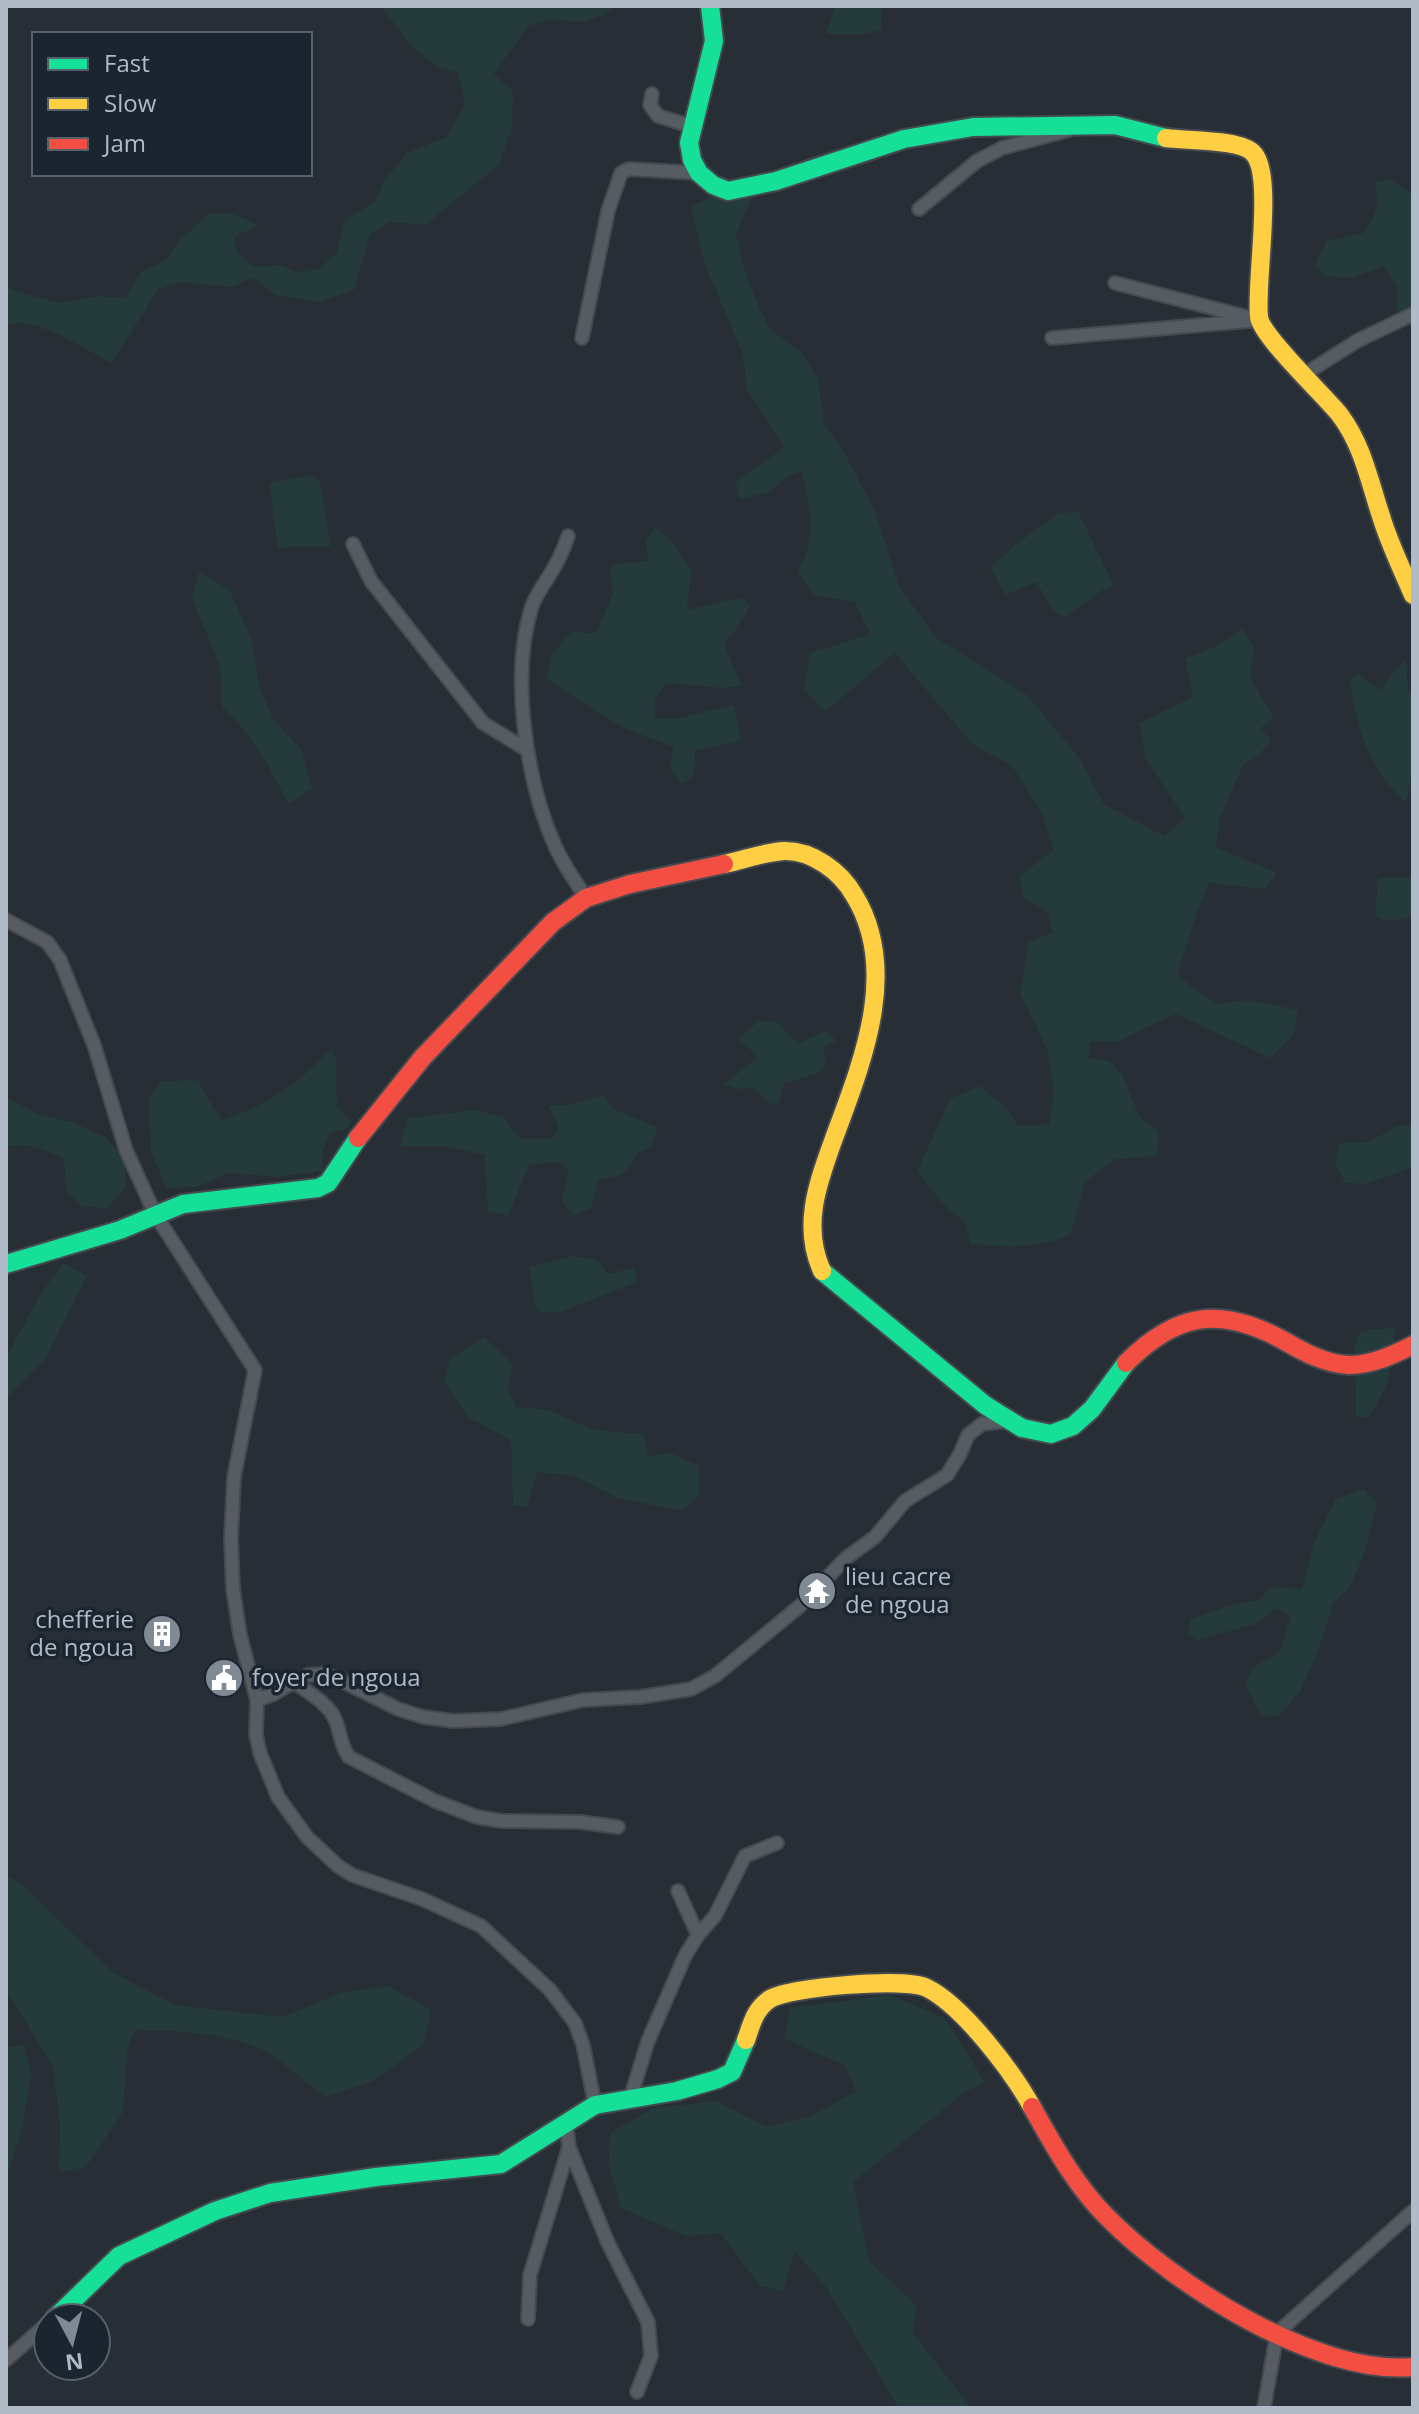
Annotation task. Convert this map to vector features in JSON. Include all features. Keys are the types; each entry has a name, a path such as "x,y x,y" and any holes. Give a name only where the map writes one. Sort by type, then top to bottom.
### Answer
{"street":[{"path":"710,6 714,41 689,143 692,160 699,173 713,185 728,191 742,190 823,167 904,139 973,127 1115,125 1193,142 1235,143 1256,155 1260,166 1264,230 1258,286 1259,320 1356,439 1369,470 1381,518 1413,595"},
{"path":"652,94 650,105 658,116 691,126"},
{"path":"919,209 956,176 1002,148 1083,125"},
{"path":"582,338 608,211 621,173 629,169 699,173"},
{"path":"1115,283 1259,320"},
{"path":"1305,374 1357,341 1413,314"},
{"path":"1052,338 1259,320"},
{"path":"568,536 559,560 533,605 523,680 527,750 545,820 556,847 586,898"},
{"path":"353,544 371,581 483,723 527,750"},
{"path":"6,1264 120,1230 183,1204 300,1191 328,1183 368,1123 423,1057 553,922 586,898 673,873 784,851 804,853 824,862 855,894 869,916 878,961 876,990 858,1061 819,1178 811,1231 814,1258 823,1272 1006,1421 1046,1434 1066,1432 1081,1423 1116,1374 1156,1334 1199,1320 1237,1320 1302,1352 1349,1365 1366,1364 1413,1345"},
{"path":"6,920 47,942 60,960 83,1012 126,1150 155,1214 255,1370 234,1477 231,1538 233,1589 240,1635 257,1700 256,1735 278,1797 293,1821 323,1853 352,1875 466,1917 481,1926 550,1990 575,2023 583,2045 595,2105"},
{"path":"257,1700 308,1675 322,1674 398,1709 423,1717 464,1721 501,1719 583,1700 640,1697 691,1689 715,1676 801,1605 846,1558 875,1537 905,1501 947,1475 968,1435 982,1424 1006,1421"},
{"path":"293,1682 329,1711 349,1757 456,1810 501,1821 580,1822 618,1827"},
{"path":"630,2099 665,1998 698,1935 715,1916 745,1856 777,1843"},
{"path":"678,1891 698,1935"},
{"path":"74,2302 107,2264 119,2256 245,2199 376,2177 501,2164 595,2105 677,2091 732,2072 757,2009 773,1997 899,1983 924,1986 956,2012 999,2058 1020,2086 1061,2158 1084,2190 1154,2260 1198,2292 1307,2347 1371,2367 1395,2370 1413,2367"},
{"path":"566,2124 569,2147 608,2243 648,2322 651,2356 637,2392"},
{"path":"528,2319 530,2275 569,2147"},
{"path":"1264,2408 1277,2333 1413,2211"},
{"path":"6,2360 32,2337"}],"green space":[{"path":"381,6 615,6 603,15 583,22 549,19 528,26 494,74 513,91 512,127 499,165 425,225 390,222 370,234 354,290 319,302 275,295 253,277 234,287 180,282 159,289 111,363 74,342 30,324 6,326 6,283 11,290 60,303 99,296 125,298 141,272 166,260 180,240 208,214 233,214 258,225 234,237 237,252 253,267 280,265 299,273 319,269 337,252 345,220 375,201 384,181 407,153 447,137 465,103 458,72 438,67 412,47"},
{"path":"835,6 882,6 881,30 866,34 826,34"},
{"path":"1390,179 1413,194 1413,311 1403,317 1396,309 1397,288 1384,266 1353,278 1324,276 1315,264 1327,241 1364,233 1378,207 1375,182"},
{"path":"743,190 752,198 736,233 755,298 770,329 801,352 818,379 824,424 843,450 875,511 898,584 935,637 1027,695 1080,759 1104,804 1164,836 1185,818 1146,759 1139,723 1193,697 1185,658 1215,647 1242,629 1254,648 1250,678 1274,717 1261,728 1271,741 1259,755 1243,765 1219,820 1216,847 1277,873 1265,889 1209,883 1177,976 1217,1004 1249,1000 1298,1010 1294,1034 1270,1058 1176,1014 1118,1041 1091,1042 1089,1058 1109,1061 1123,1076 1139,1116 1159,1131 1157,1156 1115,1159 1085,1182 1070,1235 1057,1240 1021,1246 970,1244 966,1224 941,1202 917,1171 950,1099 980,1086 1006,1108 1018,1126 1049,1124 1054,1092 1047,1049 1020,993 1029,942 1052,933 1049,913 1023,897 1019,876 1054,850 1042,813 1012,766 972,744 895,653 824,711 804,689 810,653 870,634 855,602 814,595 797,571 810,534 802,471 790,475 769,492 740,499 735,483 784,447 747,390 743,354 705,265 691,207 710,197"},
{"path":"309,476 320,481 331,546 278,548 269,483"},
{"path":"1078,511 1114,586 1103,590 1065,617 1054,611 1036,582 1006,595 990,568 1016,544 1058,514"},
{"path":"656,528 672,542 691,570 687,610 739,598 751,605 724,643 741,685 722,688 666,683 655,699 654,718 674,719 734,705 741,740 695,751 694,775 682,784 670,769 673,747 622,727 547,679 552,654 571,632 596,633 613,594 610,568 616,564 648,561 646,540"},
{"path":"199,572 230,591 251,638 259,685 273,719 301,749 312,788 290,804 257,748 222,706 220,666 192,598"},
{"path":"1406,659 1408,689 1413,694 1413,771 1406,802 1382,776 1366,746 1350,679 1358,674 1380,690"},
{"path":"1413,876 1413,917 1387,921 1375,916 1378,878"},
{"path":"759,1020 778,1023 798,1044 827,1030 836,1041 823,1048 826,1066 816,1074 784,1083 779,1103 770,1104 753,1088 737,1089 724,1084 758,1057 739,1039"},
{"path":"331,1049 336,1058 337,1107 352,1121 346,1130 330,1133 323,1150 322,1171 279,1177 229,1173 196,1187 166,1188 151,1151 149,1098 161,1081 198,1080 222,1120 254,1108 281,1092"},
{"path":"604,1095 612,1108 658,1128 651,1147 637,1153 622,1173 598,1180 591,1208 575,1215 562,1202 568,1171 560,1162 529,1165 508,1216 488,1211 485,1155 444,1146 400,1146 408,1118 476,1110 503,1117 520,1139 551,1138 559,1129 549,1106 572,1104"},
{"path":"10,1099 38,1114 75,1123 105,1137 125,1159 125,1188 108,1208 83,1207 66,1190 64,1159 36,1147 6,1147 6,1100"},
{"path":"1413,1125 1413,1167 1365,1184 1345,1183 1335,1162 1340,1143 1368,1142 1398,1126"},
{"path":"572,1256 596,1259 608,1274 634,1268 637,1282 558,1313 540,1312 535,1307 530,1267"},
{"path":"63,1263 87,1276 45,1359 6,1398 6,1357 42,1292"},
{"path":"1395,1328 1391,1365 1382,1396 1367,1418 1356,1416 1355,1345 1359,1333"},
{"path":"484,1337 513,1364 508,1389 516,1407 549,1410 594,1430 643,1434 648,1456 671,1453 699,1466 699,1496 681,1511 618,1498 575,1476 537,1472 527,1507 513,1505 511,1440 469,1418 444,1381 451,1358"},
{"path":"1364,1489 1377,1503 1364,1555 1349,1588 1333,1603 1320,1646 1301,1690 1279,1716 1260,1715 1245,1683 1253,1668 1280,1651 1291,1616 1277,1608 1256,1624 1197,1640 1188,1632 1191,1619 1228,1606 1259,1600 1271,1587 1302,1589 1315,1541 1336,1499"},
{"path":"6,1876 19,1882 114,1973 175,2005 283,2017 341,1993 388,1986 431,2010 424,2044 373,2081 325,2097 259,2048 198,2033 135,2030 127,2051 123,2112 86,2167 59,2172 60,2122 53,2066 6,1990"},
{"path":"890,1995 945,2018 985,2082 965,2092 853,2182 869,2261 916,2305 913,2333 971,2408 899,2408 826,2287 795,2251 783,2291 760,2286 720,2233 686,2236 621,2208 609,2164 610,2133 653,2108 716,2101 767,2127 812,2116 856,2091 845,2066 785,2039 790,2008"},
{"path":"24,2045 31,2072 23,2125 6,2179 6,2047"}],"traffic: fast":[{"path":"710,6 714,41 689,143 692,160 699,173 713,185 728,191 776,181 904,139 973,127 1115,125 1166,138"},
{"path":"6,1264 120,1230 183,1204 318,1188 328,1183 358,1138"},
{"path":"822,1271 985,1405 1022,1428 1051,1434 1073,1426 1092,1409 1126,1363"},
{"path":"72,2302 119,2256 215,2211 270,2193 376,2177 501,2164 595,2105 677,2091 732,2072 746,2040"}],"traffic: slow":[{"path":"1166,138 1226,143 1248,149 1254,154 1263,184 1258,301 1262,326 1348,427 1360,451 1388,536 1413,595"},
{"path":"724,864 784,851 815,858 842,878 868,924 874,955 872,1018 814,1206 813,1238 822,1271"},
{"path":"746,2040 761,2007 770,1999 782,1995 873,1983 915,1985 941,1997 971,2024 999,2058 1032,2107"}],"traffic: jam":[{"path":"358,1138 423,1057 553,922 586,898 630,884 724,864"},
{"path":"1126,1363 1162,1334 1199,1320 1237,1322 1314,1356 1340,1364 1358,1365 1374,1361 1413,1345"},
{"path":"1032,2107 1066,2165 1095,2205 1169,2270 1249,2320 1291,2341 1334,2357 1375,2366 1413,2367"}],"place":[{"name":"lieu cacre de ngoua","path":"817,1591"},
{"name":"chefferie de ngoua","path":"162,1634"},
{"name":"foyer de ngoua","path":"224,1678"}]}
